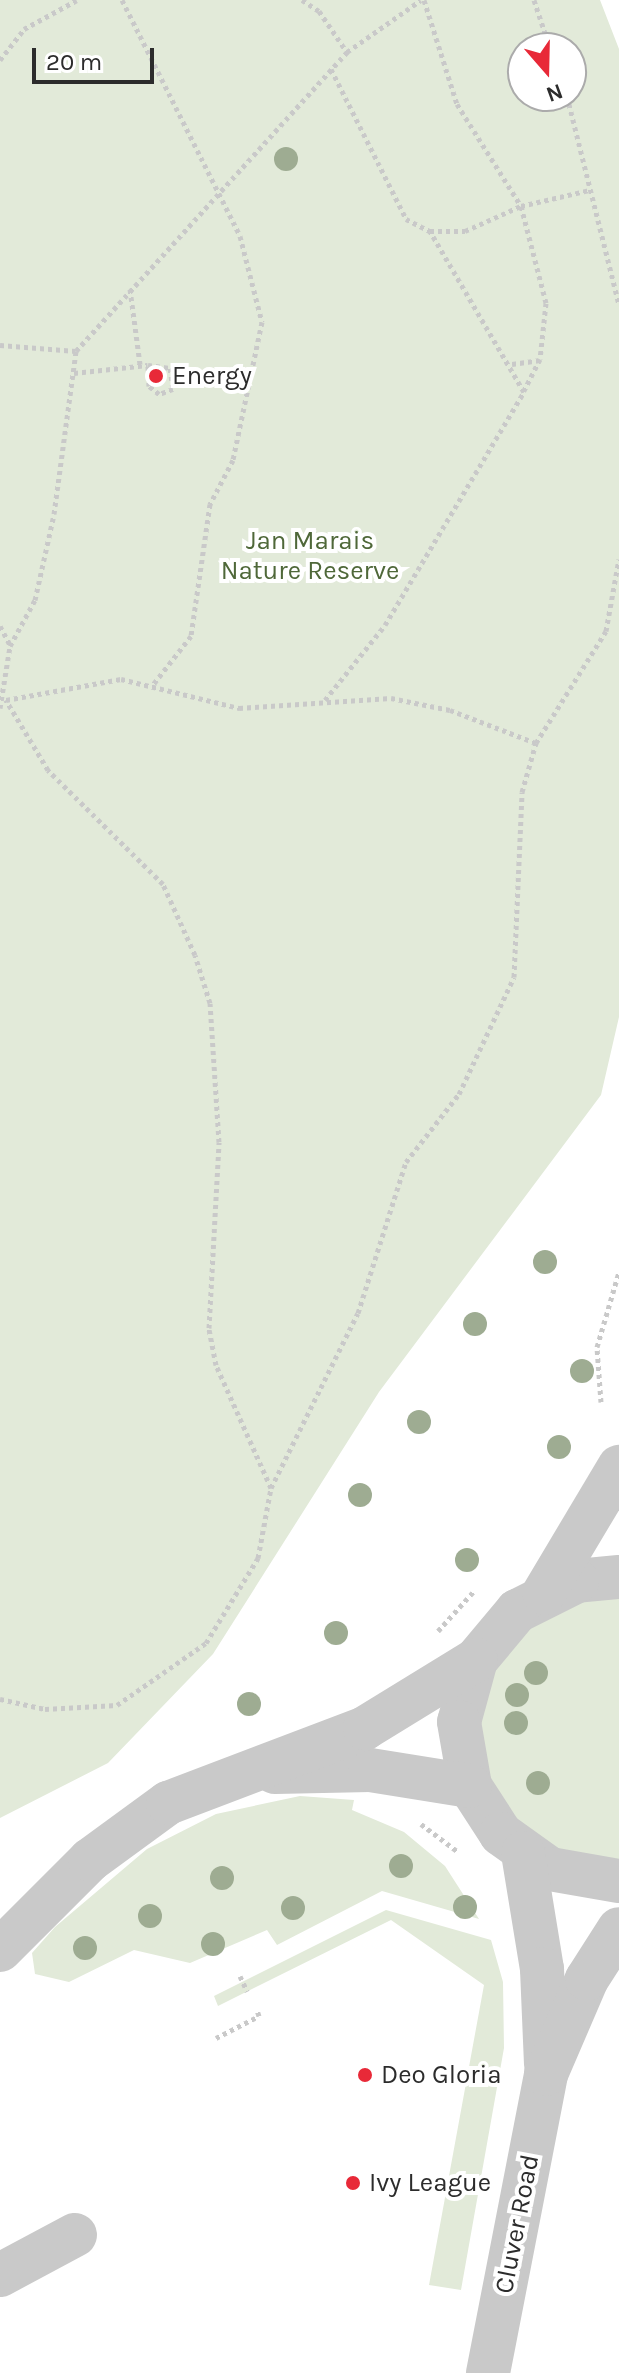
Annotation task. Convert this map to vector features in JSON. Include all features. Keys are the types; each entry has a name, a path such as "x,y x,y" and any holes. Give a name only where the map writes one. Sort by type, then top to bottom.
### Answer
{"street":[{"path":"619,1467 544,1593 501,1626 476,1660 459,1722 470,1786 523,1853 579,1878 619,1881"},
{"path":"544,1593 619,1577"},
{"path":"0,1950 131,1827 241,1772 365,1728 476,1660"},
{"path":"241,1772 370,1770 470,1786"},
{"name":"Cluver Road","path":"523,1853 542,1969 546,2074"},
{"name":"Cluver Road","path":"488,2373 546,2074 587,1979 619,1929"},
{"path":"0,2275 75,2235"}],"path":[{"path":"0,60 24,29 77,0"},
{"path":"122,0 219,188 262,322 233,460 210,504 191,636 152,686"},
{"path":"302,0 319,11 347,52"},
{"path":"0,708 6,700 10,646 35,600 51,528 76,351 219,188 347,52 422,0 457,104 521,206 546,303 540,359 524,392 385,625 325,700"},
{"path":"534,0 545,32"},
{"path":"331,69 382,183 406,219 430,231 465,231 521,206 590,190"},
{"path":"571,112 619,304"},
{"path":"430,231 477,320 512,364 524,392"},
{"path":"130,288 140,364"},
{"path":"0,345 76,351"},
{"path":"512,364 540,359"},
{"path":"74,373 140,364 148,365 170,368 173,389 159,394 149,386 148,365"},
{"path":"0,1699 45,1709 117,1705 206,1643 258,1558 271,1488 358,1313 406,1162 459,1094 514,977 522,792 536,743 606,631 619,559"},
{"path":"0,626 10,646"},
{"path":"6,700 121,679 239,708 391,698 450,710 536,743"},
{"path":"6,700 48,770 163,884 195,955 210,1003 219,1142 209,1328 216,1365 271,1488"},
{"path":"601,1402 597,1347 619,1272"},
{"path":"431,1640 481,1584"},
{"path":"417,1821 460,1855"},
{"path":"240,1976 247,1991"},
{"path":"216,2038 259,2016 257,2010"}],"green space":[{"name":"Jan Marais Nature Reserve","path":"0,0 600,0 619,49 619,1017 601,1095 379,1392 213,1654 108,1763 0,1818"},
{"path":"619,1598 619,1860 550,1848 514,1822 490,1786 477,1744 480,1700 497,1660 526,1627 563,1604"},
{"path":"300,1796 354,1800 352,1810 404,1832 445,1866 479,1919 382,1891 277,1945 267,1930 190,1963 134,1950 69,1982 35,1974 32,1953 55,1927 147,1849 216,1814"},
{"path":"386,1910 491,1940 503,1982 504,2048 461,2290 429,2285 484,1985 391,1920 218,2006 214,1996"}],"place":[{"name":"Energy","path":"156,376"},
{"name":"Deo Gloria","path":"365,2075"},
{"name":"Ivy League","path":"353,2183"}]}
